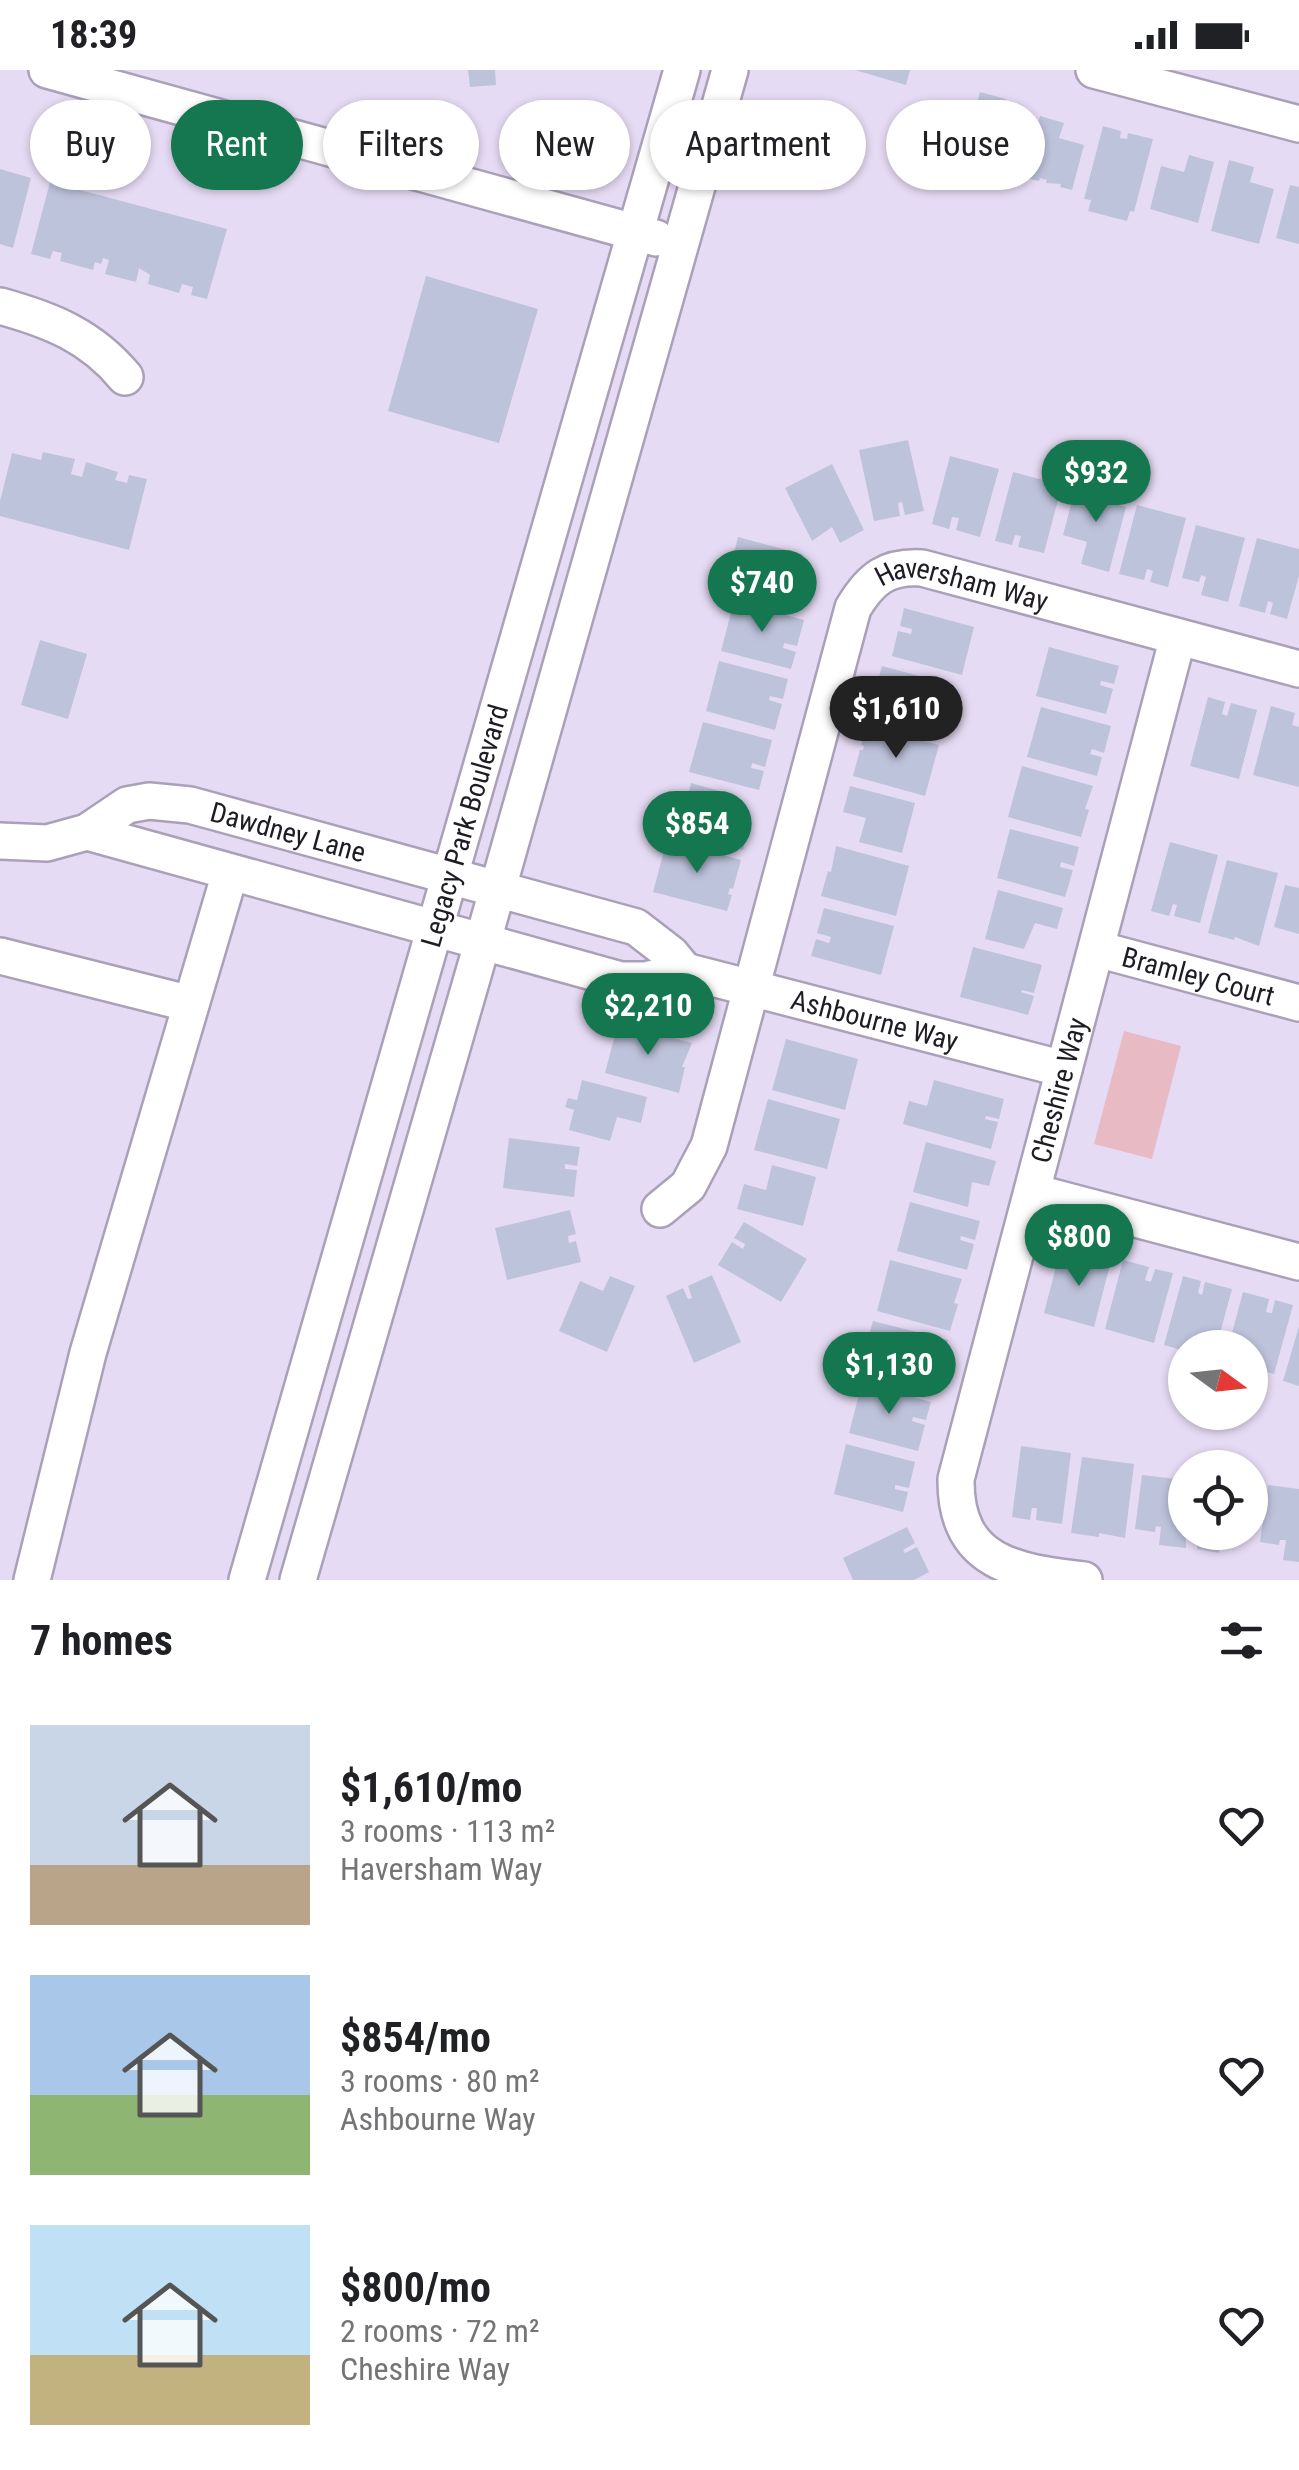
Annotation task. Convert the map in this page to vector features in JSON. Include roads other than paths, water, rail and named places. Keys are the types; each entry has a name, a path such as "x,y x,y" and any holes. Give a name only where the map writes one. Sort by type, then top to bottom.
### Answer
{"street":[{"path":"47,70 681,245"},
{"name":"Legacy Park Boulevard","path":"247,1580 682,70"},
{"name":"Legacy Park Boulevard","path":"298,1580 730,70"},
{"path":"1094,70 1299,124"},
{"path":"0,306 66,327 99,350 126,377"},
{"name":"Haversham Way","path":"660,1209 688,1186 709,1146 853,608 865,588 880,574 900,567 922,568 1299,669"},
{"name":"Cheshire Way","path":"1084,1580 1026,1573 1007,1566 973,1540 956,1502 956,1479 1178,638"},
{"name":"Dawdney Lane","path":"0,841 48,843 87,832 128,806 171,802 497,890"},
{"name":"Dawdney Lane","path":"87,832 436,931"},
{"path":"32,1580 88,1353 230,873"},
{"name":"Ashbourne Way","path":"497,890 636,927 671,954 685,971"},
{"name":"Ashbourne Way","path":"436,931 621,980 645,980 685,971 1064,1069"},
{"name":"Bramley Court","path":"1097,948 1299,1003"},
{"path":"0,956 191,1004"},
{"path":"1033,1192 1299,1262"}]}
